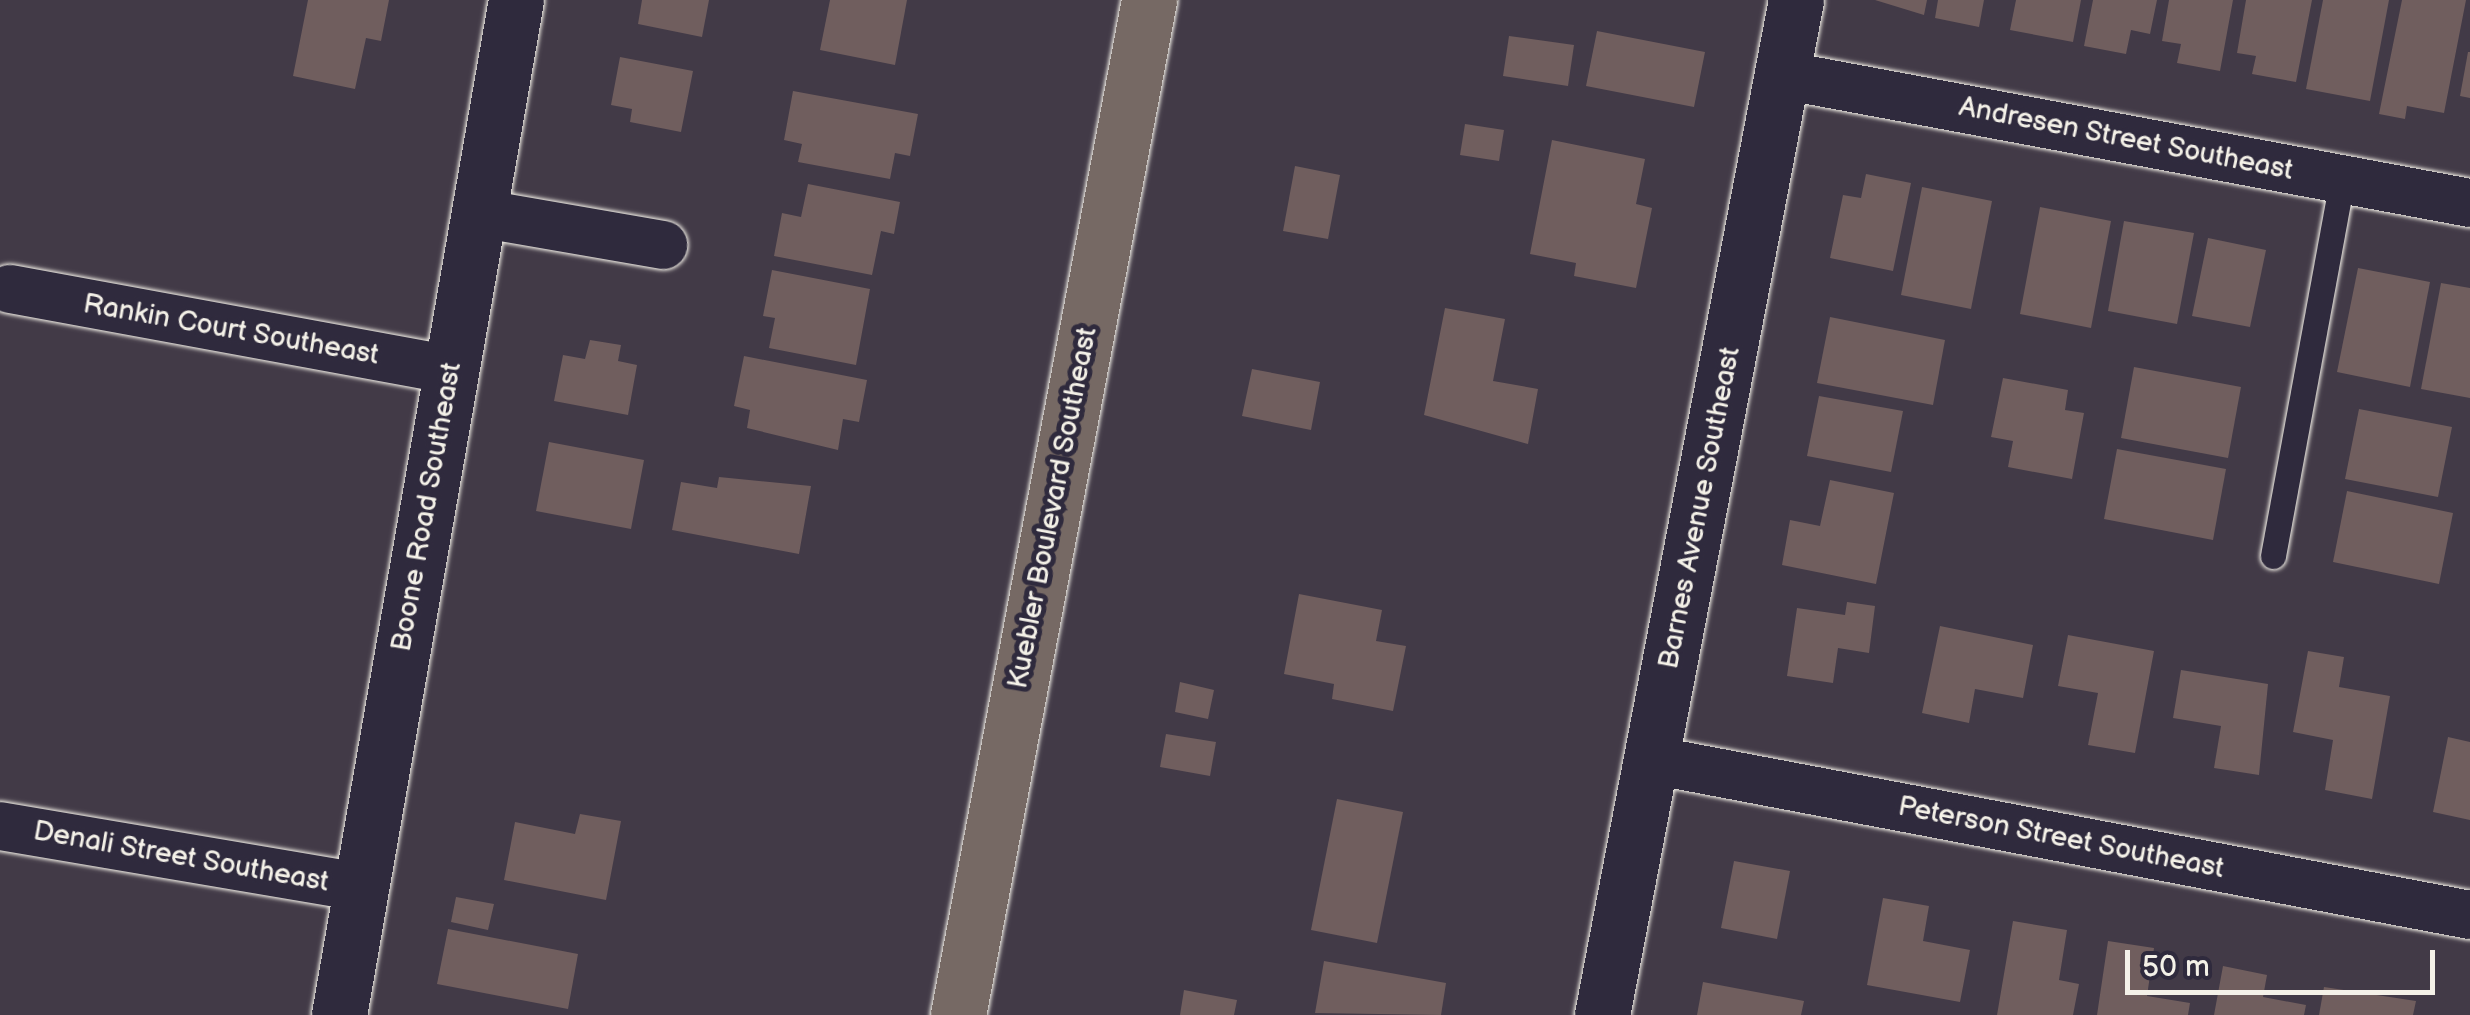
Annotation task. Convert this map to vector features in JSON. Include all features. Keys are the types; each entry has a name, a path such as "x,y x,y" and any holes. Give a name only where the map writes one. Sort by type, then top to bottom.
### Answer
{"main road":[{"name":"Kuebler Boulevard Southeast","path":"958,1015 1148,0"}],"street":[{"name":"Boone Road Southeast","path":"339,1015 516,0"},
{"name":"Barnes Avenue Southeast","path":"1602,1015 1796,0"},
{"name":"Andresen Street Southeast","path":"1782,76 2470,204"},
{"path":"478,213 663,244"},
{"name":"Rankin Court Southeast","path":"10,289 451,370"},
{"name":"Peterson Street Southeast","path":"1652,760 2470,915"},
{"name":"Denali Street Southeast","path":"0,826 361,887"}],"lane":[{"path":"2273,556 2342,180"}],"building":[{"path":"308,0 389,0 381,41 366,38 355,89 293,76"},
{"path":"642,0 709,0 702,37 638,24"},
{"path":"830,0 907,0 895,65 820,50"},
{"path":"1875,0 1927,0 1924,15"},
{"path":"1938,0 1984,0 1979,27 1935,18"},
{"path":"2016,0 2081,0 2073,42 2010,30"},
{"path":"2093,0 2157,0 2150,34 2131,30 2126,54 2084,46"},
{"path":"2169,0 2233,0 2220,71 2177,63 2181,44 2162,41"},
{"path":"2246,0 2312,0 2296,82 2252,74 2256,56 2237,53"},
{"path":"2323,0 2389,0 2370,101 2306,89"},
{"path":"2402,0 2466,0 2444,113 2407,106 2405,119 2379,114"},
{"path":"1597,31 1705,52 1694,107 1586,86"},
{"path":"1509,36 1574,45 1568,86 1503,76"},
{"path":"2470,52 2470,98 2460,96"},
{"path":"620,57 693,71 681,132 630,122 632,109 611,105"},
{"path":"793,91 918,114 910,156 895,153 890,179 798,162 802,144 784,140"},
{"path":"1465,124 1504,130 1499,161 1460,155"},
{"path":"1552,140 1645,159 1636,204 1652,208 1636,288 1574,276 1576,263 1530,254"},
{"path":"1295,166 1340,175 1328,239 1283,231"},
{"path":"1866,174 1911,183 1893,271 1830,258 1843,195 1861,198"},
{"path":"808,184 900,202 894,234 881,231 872,275 774,256 782,213 801,217"},
{"path":"1922,187 1992,201 1971,309 1901,295"},
{"path":"2040,207 2111,221 2091,328 2020,314"},
{"path":"2124,221 2194,233 2177,324 2108,311"},
{"path":"2208,238 2266,250 2250,327 2192,316"},
{"path":"2358,268 2430,282 2410,387 2337,372"},
{"path":"772,270 870,289 856,365 769,348 775,318 763,316"},
{"path":"2441,283 2470,288 2470,398 2421,389"},
{"path":"1445,308 1505,319 1493,381 1538,389 1528,444 1424,415"},
{"path":"1830,317 1945,340 1933,405 1817,383"},
{"path":"590,340 621,345 618,361 637,365 628,415 554,401 563,355 585,359"},
{"path":"744,356 867,380 859,422 843,419 838,450 747,428 750,410 734,406"},
{"path":"2134,367 2241,387 2228,458 2121,438"},
{"path":"1252,369 1320,382 1311,430 1242,416"},
{"path":"2003,378 2068,390 2065,410 2084,413 2072,479 2008,467 2013,441 1991,437"},
{"path":"1819,396 1903,411 1891,472 1807,456"},
{"path":"2359,409 2452,427 2438,497 2345,479"},
{"path":"549,442 644,460 631,529 536,511"},
{"path":"2117,449 2226,469 2213,540 2104,519"},
{"path":"719,477 811,486 799,554 672,530 681,482 717,488"},
{"path":"1830,480 1894,493 1876,584 1782,565 1790,520 1820,526"},
{"path":"2347,491 2453,513 2439,584 2333,562"},
{"path":"1299,594 1382,610 1376,641 1406,646 1393,711 1332,699 1334,684 1284,674"},
{"path":"1847,602 1875,606 1869,653 1838,648 1833,683 1787,676 1797,608 1845,615"},
{"path":"1940,626 2033,645 2023,698 1975,689 1969,723 1922,713"},
{"path":"2068,635 2154,651 2135,753 2088,745 2098,693 2058,686"},
{"path":"2308,651 2344,657 2339,687 2390,696 2372,799 2325,790 2333,740 2293,732"},
{"path":"2181,670 2268,684 2259,775 2214,768 2221,726 2173,718"},
{"path":"1180,682 1214,690 1208,719 1175,712"},
{"path":"1166,734 1216,742 1210,776 1160,767"},
{"path":"2448,737 2470,742 2470,820 2433,812"},
{"path":"1337,799 1403,812 1377,943 1311,930"},
{"path":"580,814 621,821 606,900 504,880 515,822 575,834"},
{"path":"1734,861 1790,871 1777,939 1721,928"},
{"path":"456,897 494,904 488,930 451,922"},
{"path":"1883,898 1929,906 1923,941 1970,950 1960,1002 1867,985"},
{"path":"2013,921 2067,930 2059,980 2079,984 2073,1015 1997,1015"},
{"path":"448,929 578,954 568,1009 437,984"},
{"path":"2108,941 2154,948 2147,996 2190,1003 2188,1015 2097,1015"},
{"path":"1324,961 1446,983 1441,1015 1315,1013"},
{"path":"2223,966 2267,975 2263,997 2306,1005 2304,1015 2214,1015"},
{"path":"1703,982 1804,1001 1801,1015 1697,1015"},
{"path":"2324,987 2416,1001 2413,1015 2319,1015"},
{"path":"1184,990 1237,1000 1234,1015 1180,1015"}]}
